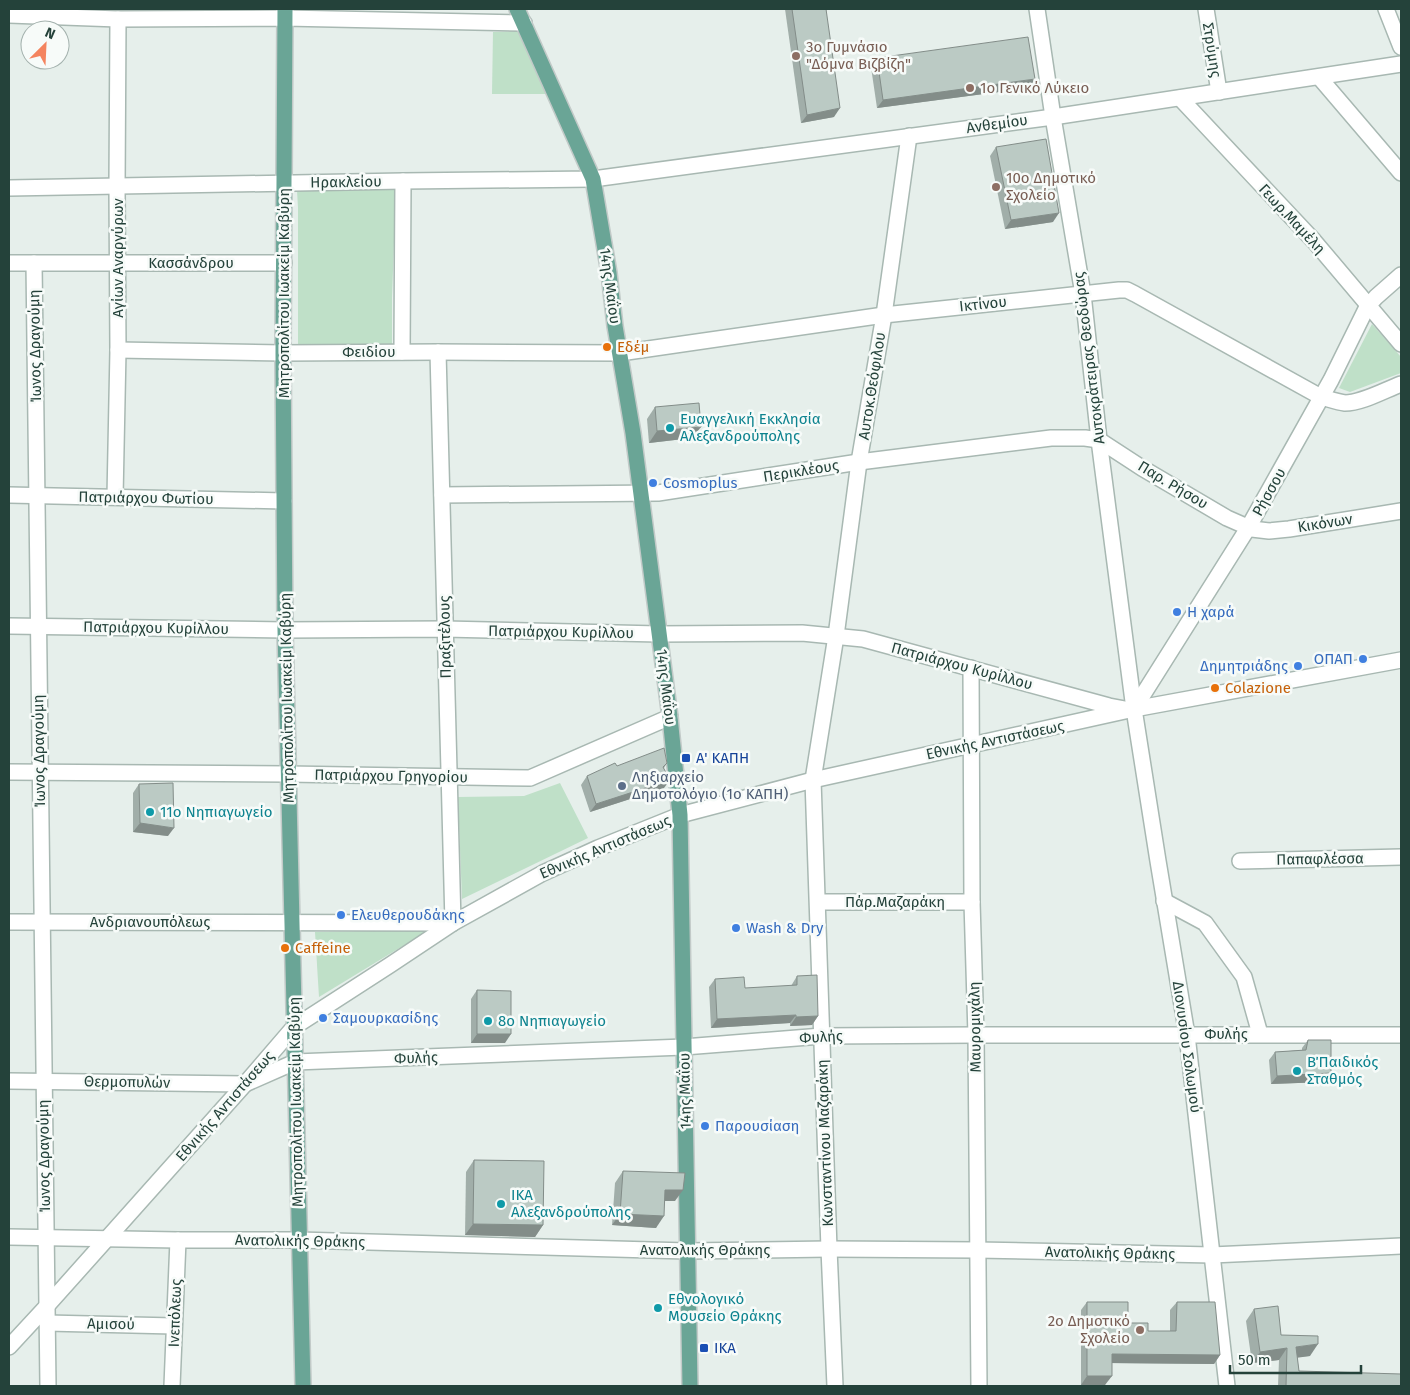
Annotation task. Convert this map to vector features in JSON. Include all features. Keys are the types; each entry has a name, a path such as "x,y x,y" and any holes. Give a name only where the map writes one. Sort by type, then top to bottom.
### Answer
{"main road":[{"name":"14ης Μαΐου","path":"517,9 593,179 632,424 670,717 680,815 690,1386"},
{"name":"Μητροπολίτου Ιωακείμ Καβύρη","path":"285,13 283,353 285,630 303,1386"}],"street":[{"name":"Αυτοκράτειρας Θεοδώρας","path":"1037,9 1083,294 1099,440 1134,709"},
{"name":"Στρύμης","path":"1206,9 1219,92"},
{"path":"1386,9 1401,47"},
{"path":"9,15 118,19 285,13 524,23"},
{"name":"Αγίων Αναργύρων","path":"115,497 118,350 118,19"},
{"name":"Ανθεμίου","path":"593,179 1053,117 1401,64"},
{"path":"1319,77 1401,172"},
{"name":"Γεωρ.Μαμέλη","path":"1180,98 1314,241 1401,344"},
{"name":"Αυτοκ.Θεόφιλου","path":"813,780 836,636 859,462 884,315 909,136"},
{"name":"Ηρακλείου","path":"9,188 593,179"},
{"path":"402,352 403,181"},
{"name":"Κασσάνδρου","path":"9,263 284,263"},
{"name":"Ίωνος Δραγούμη","path":"34,263 46,1307"},
{"name":"Ρήσσου","path":"1134,709 1248,528 1322,397 1369,305 1401,274"},
{"name":"Ικτίνου","path":"620,353 884,315 1127,290 1322,397 1350,402 1372,396 1401,384"},
{"name":"Φειδίου","path":"118,350 283,353 620,353"},
{"name":"Πραξιτέλους","path":"438,352 453,923"},
{"name":"Περικλέους","path":"442,495 665,492 859,462 1052,438 1099,440"},
{"name":"Παρ. Ρήσου","path":"1099,440 1201,502 1248,528"},
{"name":"Πατριάρχου Φωτίου","path":"9,495 284,501"},
{"name":"Κικόνων","path":"1248,528 1280,530 1401,511"},
{"name":"Πατριάρχου Κυρίλλου","path":"9,626 285,630 445,629 659,634 802,633 863,640 1109,706 1134,709"},
{"name":"Εθνικής Αντιστάσεως","path":"9,1347 294,1027 453,923 543,873 598,848 680,815 813,780 1134,709 1401,660"},
{"name":"Μαυρομιχάλη","path":"971,668 972,902 976,1034 979,1386"},
{"name":"Διονυσίου Σολωμού","path":"1134,709 1187,1034 1227,1386"},
{"name":"Πατριάρχου Γρηγορίου","path":"9,772 530,778 670,717"},
{"name":"Κωνσταντίνου Μαζαράκη","path":"813,780 835,1386"},
{"name":"Παπαφλέσσα","path":"1240,861 1401,857"},
{"path":"1164,901 1205,923 1244,977 1260,1034"},
{"name":"Πάρ.Μαζαράκη","path":"818,902 972,902"},
{"name":"Ανδριανουπόλεως","path":"9,922 453,923"},
{"name":"Φυλής","path":"245,1084 295,1062 684,1047 822,1036 1401,1034"},
{"name":"Θερμοπυλών","path":"9,1081 245,1084"},
{"name":"Ανατολικής Θράκης","path":"9,1237 299,1240 687,1251 829,1249 977,1250 1212,1255 1401,1246"},
{"name":"Ινεπόλεως","path":"172,1386 178,1240"},
{"path":"46,1307 48,1386"},
{"name":"Αμισού","path":"47,1323 174,1326"}],"green space":[{"path":"521,31 547,94 492,94 493,32"},
{"path":"396,188 392,345 298,345 297,190"},
{"path":"1372,324 1401,357 1401,373 1350,392 1339,388"},
{"path":"560,783 588,838 462,899 458,797 524,796"},
{"path":"429,930 319,997 315,932"}],"building":[{"path":"792,9 826,9 840,108 807,115"},
{"path":"1028,37 1035,79 883,100 877,58"},
{"path":"1046,139 1059,213 1011,220 996,147"},
{"path":"699,403 701,427 657,431 655,407"},
{"name":"Ληξιαρχείο Δημοτολόγιο (1ο ΚΑΠΗ)","path":"664,748 667,763 663,767 670,780 596,804 587,776 615,763 617,766"},
{"name":"11ο Νηπιαγωγείο","path":"173,783 174,828 140,823 139,784"},
{"path":"817,975 818,1016 796,1017 796,1015 717,1019 715,979 744,977 745,988 797,985 797,976"},
{"name":"8ο Νηπιαγωγείο","path":"477,990 511,991 511,1034 477,1034"},
{"name":"Β΄Παιδικός Σταθμός","path":"1308,1040 1331,1040 1331,1073 1277,1076 1275,1052 1306,1050"},
{"name":"ΙΚΑ Αλεξανδρούπολης","path":"474,1160 544,1161 543,1225 473,1224"},
{"path":"623,1171 685,1173 683,1190 665,1190 664,1216 620,1214"},
{"path":"1087,1302 1128,1302 1128,1323 1148,1323 1148,1331 1176,1331 1177,1302 1215,1302 1220,1355 1112,1354 1112,1376 1087,1376"},
{"path":"1278,1306 1281,1335 1318,1336 1318,1344 1296,1347 1299,1371 1401,1374 1401,1386 1286,1386 1287,1348 1260,1352 1254,1309"}],"place":[{"name":"3ο Γυμνάσιο \"Δόμνα Βιζβίζη\"","path":"796,56"},
{"name":"1o Γενικό Λύκειο","path":"970,88"},
{"name":"10ο Δημοτικό Σχολείο","path":"996,187"},
{"name":"Εδέμ","path":"607,347"},
{"name":"Ευαγγελική Εκκλησία Αλεξανδρούπολης","path":"670,428"},
{"name":"Cosmoplus","path":"653,483"},
{"name":"Η χαρά","path":"1177,612"},
{"name":"ΟΠΑΠ","path":"1363,659"},
{"name":"Δημητριάδης","path":"1298,666"},
{"name":"Colazione","path":"1215,688"},
{"name":"Α' ΚΑΠΗ","path":"686,758"},
{"name":"Ληξιαρχείο Δημοτολόγιο (1ο ΚΑΠΗ)","path":"622,786"},
{"name":"11ο Νηπιαγωγείο","path":"150,812"},
{"name":"Ελευθερουδάκης","path":"341,915"},
{"name":"Wash & Dry","path":"736,928"},
{"name":"Caffeine","path":"285,948"},
{"name":"Σαμουρκασίδης","path":"323,1018"},
{"name":"8ο Νηπιαγωγείο","path":"488,1021"},
{"name":"Β΄Παιδικός Σταθμός","path":"1297,1071"},
{"name":"Παρουσίαση","path":"705,1126"},
{"name":"ΙΚΑ Αλεξανδρούπολης","path":"501,1204"},
{"name":"Εθνολογικό Μουσείο Θράκης","path":"658,1308"},
{"name":"2o Δημοτικό Σχολείο","path":"1140,1330"},
{"name":"ΙΚΑ","path":"704,1348"}]}
